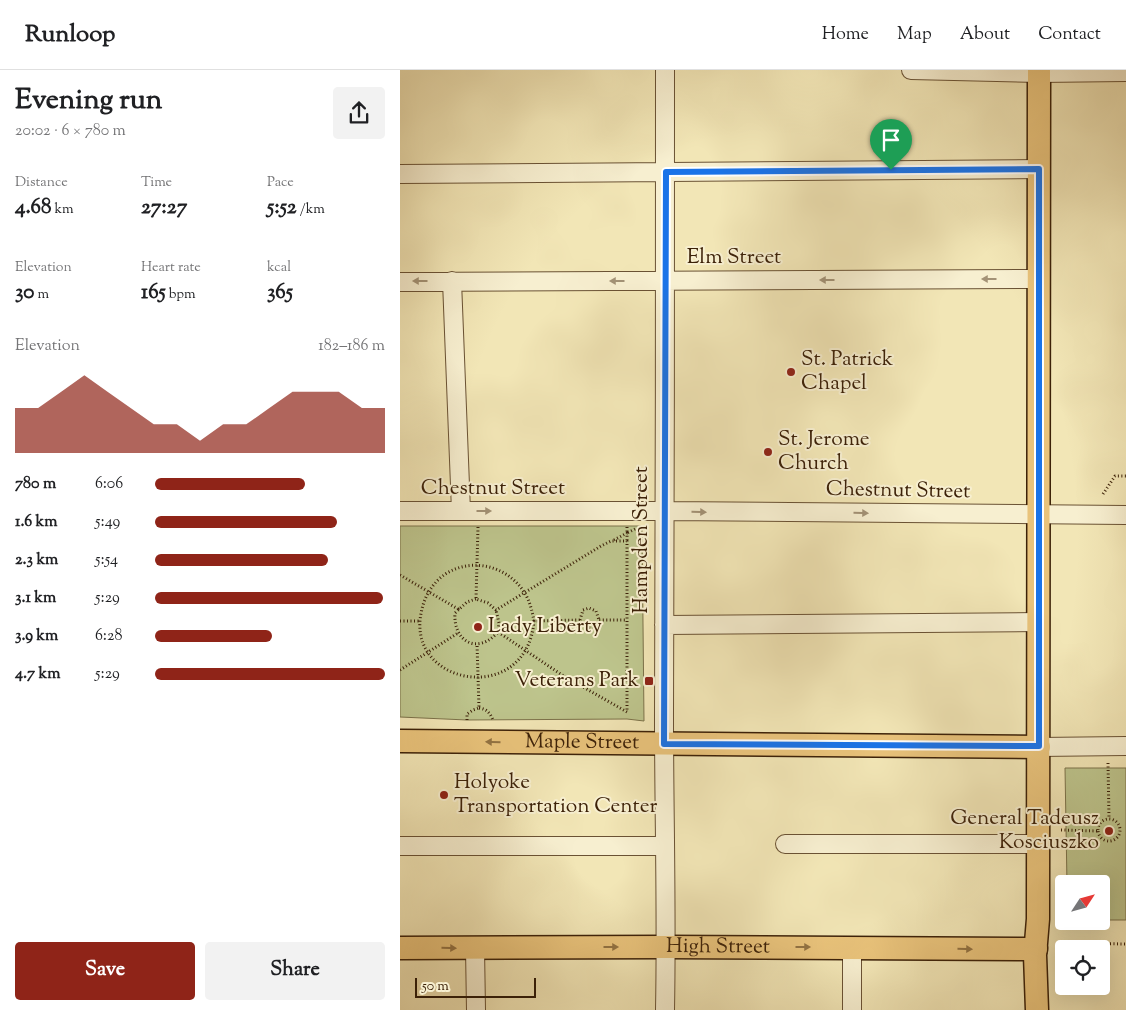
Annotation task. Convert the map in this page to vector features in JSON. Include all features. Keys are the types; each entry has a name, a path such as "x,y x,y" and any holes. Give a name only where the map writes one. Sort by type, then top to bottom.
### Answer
{"main road":[{"path":"1037,1010 1036,949 1039,844 1039,71"},
{"name":"Maple Street","path":"400,741 1039,746"},
{"name":"High Street","path":"400,948 1036,949"}],"street":[{"name":"Hampden Street","path":"665,70 665,1010"},
{"path":"911,70 1126,72"},
{"path":"400,174 1039,169"},
{"name":"Elm Street","path":"400,282 1038,279"},
{"path":"452,282 461,511"},
{"name":"Chestnut Street","path":"400,511 1126,515"},
{"path":"664,625 1039,622"},
{"name":"Maple Street","path":"1039,746 1126,746"},
{"path":"785,844 1039,844"},
{"path":"400,846 665,846"},
{"path":"475,948 476,1010"},
{"path":"852,948 852,1010"}],"path":[{"path":"1103,494 1115,476 1126,476"},
{"path":"476,599 478,526"},
{"path":"498,632 562,675 627,712 627,526"},
{"path":"496,610 626,533 642,526"},
{"path":"611,542 627,541"},
{"path":"484,565 503,572 516,582 525,593 530,604 534,621 532,635 525,650 516,662 502,671 485,678 462,676 452,672 436,662 428,652 422,639 420,621 424,602 429,592 441,577 462,567 484,565"},
{"path":"400,575 458,609"},
{"path":"476,599 488,603 496,610 499,623 498,632 491,640 477,644 469,643 458,633 455,622 458,609 467,602 476,599"},
{"path":"590,608 596,611 599,620 596,626 588,628 583,626 580,620 584,610 590,608"},
{"path":"534,621 580,620"},
{"path":"599,620 626,620"},
{"path":"400,621 420,621"},
{"path":"400,670 458,633"},
{"path":"477,644 479,708"},
{"path":"467,720 467,714 479,708 490,712 493,720"},
{"path":"1108,763 1109,819"},
{"path":"1113,819 1118,824 1119,832 1116,838 1106,840 1100,837 1098,830 1102,821 1113,819"},
{"path":"1061,830 1098,830"},
{"path":"1110,944 1126,944"}],"green space":[{"path":"400,526 642,526 644,721 627,719 467,720 400,717"},
{"path":"1065,768 1126,768 1126,920 1110,920 1110,875 1067,875"}],"place":[{"name":"St. Patrick Chapel","path":"791,372"},
{"name":"St. Jerome Church","path":"768,452"},
{"name":"Lady Liberty","path":"478,627"},
{"name":"Veterans Park","path":"649,681"},
{"name":"Holyoke Transportation Center","path":"444,795"},
{"name":"General Tadeusz Kosciuszko","path":"1109,831"}],"route":[{"path":"1039,169 1039,746 664,744 666,172 891,170 1039,169"}]}
